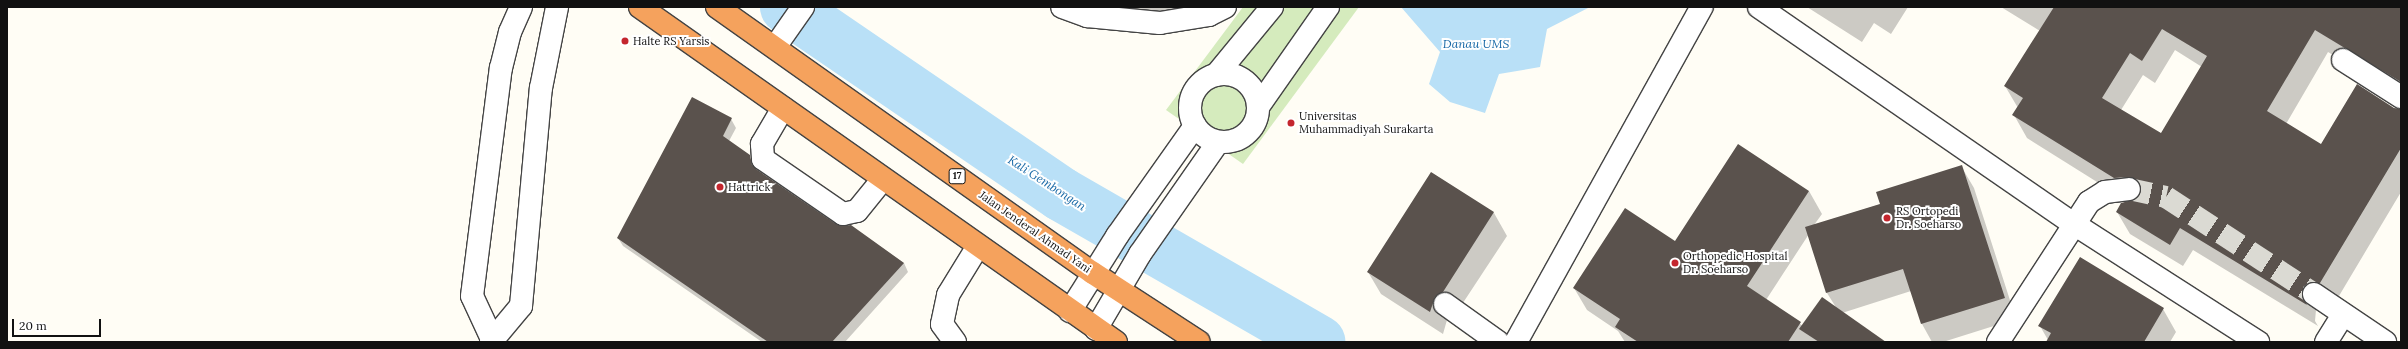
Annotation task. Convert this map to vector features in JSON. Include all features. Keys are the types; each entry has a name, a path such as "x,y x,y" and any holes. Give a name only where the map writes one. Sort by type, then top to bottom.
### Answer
{"highway":[{"path":"640,7 1116,342"},
{"name":"Jalan Jenderal Ahmad Yani","path":"717,7 1093,273 1200,342"}],"lane":[{"path":"521,7 510,32 501,68 472,296 491,340 521,306 540,88 557,7"},
{"path":"775,47 804,7"},
{"path":"1062,7 1087,16 1160,23 1209,15 1225,7"},
{"path":"1216,75 1226,74 1244,80 1256,97 1258,117 1247,134 1238,140 1218,142 1209,139 1195,126 1190,109 1194,91 1200,84 1216,75 1272,7"},
{"path":"1258,107 1328,7"},
{"path":"1516,342 1702,7"},
{"path":"1759,7 2074,224 2257,342"},
{"path":"2343,60 2401,97"},
{"path":"783,108 762,144 763,159 843,214 857,211 883,179"},
{"path":"1070,311 1117,236 1195,126"},
{"path":"1096,329 1140,254 1218,142"},
{"path":"1998,342 2089,202 2096,196 2105,192 2129,189"},
{"path":"955,342 942,324 948,295 978,246"},
{"path":"2314,294 2385,342"},
{"path":"1445,304 1498,342"},
{"path":"2326,342 2343,315"}],"green space":[{"path":"1243,7 1359,7 1243,164 1166,110"}],"water":[{"name":"Danau UMS","path":"1401,7 1590,7 1547,29 1540,67 1499,74 1485,113 1450,102 1429,84 1440,52"}],"building":[{"path":"2054,7 2401,7 2401,82 2315,30 2267,111 2321,144 2357,84 2394,108 2401,109 2401,148 2320,283 2309,283 2303,287 2303,299 2307,305 2180,228 2170,245 2116,212 2121,203 2136,199 2140,194 2141,188 2139,181 2128,177 2114,178 2012,115 2023,98 2004,86","holes":["2162,29 2207,56 2161,133 2102,98 2130,53 2142,61"]},
{"name":"Hattrick","path":"692,97 732,118 723,136 750,155 752,165 756,169 836,224 841,226 851,225 904,263 832,342 768,342 617,238"},
{"name":"Orthopedic Hospital Dr. Soeharso","path":"1738,144 1809,191 1747,286 1801,322 1788,342 1638,342 1615,327 1620,319 1573,288 1625,208 1675,241"},
{"path":"1962,165 2005,298 1921,324 1903,269 1826,293 1805,227 1880,204 1876,192"},
{"path":"1431,172 1494,212 1443,292 1435,297 1430,312 1367,272"},
{"path":"2080,257 2164,308 2144,342 2046,342 2051,333 2038,326"},
{"path":"1822,297 1886,342 1819,342 1799,329"}],"waterway":[{"name":"Kali Gembongan","path":"787,7 1061,194 1318,342"}],"tunnel":[{"path":"2129,189 2166,197 2314,294"}],"place":[{"name":"Halte RS Yarsis","path":"625,41"},
{"name":"Universitas Muhammadiyah Surakarta","path":"1291,123"},
{"name":"Hattrick","path":"720,187"},
{"name":"RS Ortopedi Dr. Soeharso","path":"1887,218"},
{"name":"Orthopedic Hospital Dr. Soeharso","path":"1675,263"}]}
